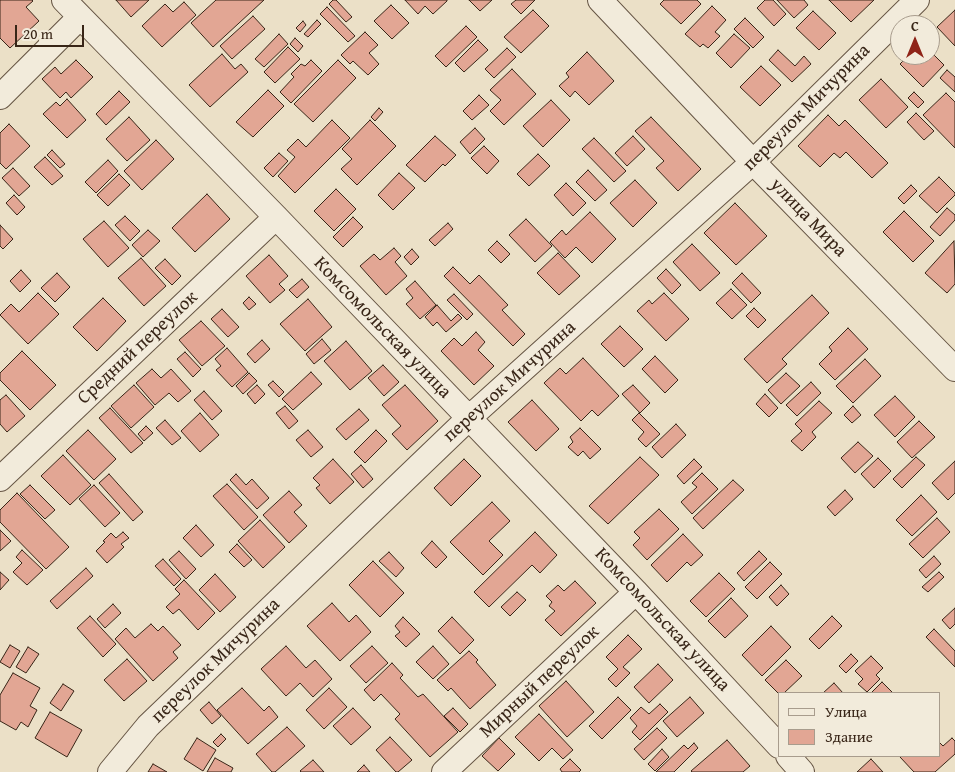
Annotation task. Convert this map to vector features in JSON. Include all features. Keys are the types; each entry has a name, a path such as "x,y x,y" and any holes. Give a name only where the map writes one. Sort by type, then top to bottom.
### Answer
{"street":[{"name":"Комсомольская улица","path":"64,0 276,217 636,592 778,745"},
{"name":"улица Мира","path":"600,0 955,369"},
{"name":"переулок Мичурина","path":"110,772 148,726 469,418 754,162 917,0"},
{"path":"0,96 80,17"},
{"name":"Средний переулок","path":"0,479 276,217"},
{"name":"Мирный переулок","path":"444,772 636,592"},
{"path":"789,757 802,772"}],"building":[{"path":"0,0 32,0 26,7 39,21 10,48 0,38"},
{"path":"116,0 149,0 131,17"},
{"path":"216,0 264,0 213,47 191,23"},
{"path":"336,0 352,17 346,22 329,4"},
{"path":"405,0 447,1 433,14 425,6 418,14"},
{"path":"469,0 492,0 480,11"},
{"path":"516,0 535,0 521,14 511,4"},
{"path":"664,0 697,0 701,4 681,24 660,4"},
{"path":"765,0 773,0 786,14 774,26 757,8"},
{"path":"777,0 804,0 808,5 794,18"},
{"path":"829,0 874,0 851,22"},
{"path":"184,2 196,15 162,47 142,26 165,4 173,12"},
{"path":"391,5 409,23 392,39 374,21"},
{"path":"712,6 726,20 715,32 720,36 708,48 703,44 700,47 685,34"},
{"path":"327,7 355,36 348,42 320,14"},
{"path":"533,10 549,26 521,53 504,37"},
{"path":"955,10 955,46 940,30 940,24"},
{"path":"813,11 836,33 819,50 796,28"},
{"path":"253,16 265,29 232,59 220,46"},
{"path":"745,18 764,37 753,48 734,29"},
{"path":"317,20 321,24 308,37 304,34"},
{"path":"303,21 306,25 300,32 296,28"},
{"path":"466,26 477,37 446,67 435,56"},
{"path":"365,32 378,45 369,53 379,64 368,75 353,61 350,64 341,55"},
{"path":"279,34 288,44 264,67 255,59"},
{"path":"734,34 750,48 731,68 716,53"},
{"path":"295,38 303,46 298,52 290,44"},
{"path":"478,40 488,50 464,72 455,63"},
{"path":"288,47 300,59 275,83 264,72"},
{"path":"507,48 516,57 494,78 485,69"},
{"path":"778,50 795,66 804,56 811,64 792,82 769,60"},
{"path":"587,52 614,81 589,105 575,91 570,97 559,86 569,77 566,73"},
{"path":"222,54 235,69 241,64 248,72 210,107 189,85"},
{"path":"76,60 93,77 71,98 66,92 60,98 42,79 55,67 61,74"},
{"path":"311,60 322,71 291,103 280,92 294,77 291,74 301,64 305,66"},
{"path":"338,60 356,78 313,122 294,104"},
{"path":"940,61 944,65 923,87 901,65 940,65"},
{"path":"761,66 781,85 760,106 740,87"},
{"path":"512,69 536,94 504,125 490,111 501,100 490,90"},
{"path":"947,70 955,77 955,92 940,78"},
{"path":"881,79 908,107 886,128 859,100"},
{"path":"268,90 284,106 253,137 236,122"},
{"path":"119,91 130,102 106,125 96,114"},
{"path":"914,92 924,102 918,108 908,98"},
{"path":"946,93 955,102 955,148 923,115"},
{"path":"479,95 489,105 472,120 463,111"},
{"path":"67,99 86,120 67,138 43,114 56,102 60,106"},
{"path":"551,100 570,120 543,147 523,126"},
{"path":"379,108 383,112 375,121 371,117"},
{"path":"916,113 934,131 924,140 907,122"},
{"path":"828,115 839,126 845,120 888,163 872,178 846,152 840,158 834,153 820,167 798,146"},
{"path":"129,117 150,140 127,161 106,139"},
{"path":"651,117 701,169 678,191 656,168 664,161 635,131"},
{"path":"332,120 350,138 295,193 278,176 295,157 287,150 298,139 306,147"},
{"path":"370,120 396,146 357,185 341,169 352,159 342,149"},
{"path":"9,124 30,146 6,169 0,163 0,133"},
{"path":"475,128 485,139 470,154 460,142"},
{"path":"435,136 456,155 445,166 443,164 425,182 406,165"},
{"path":"633,136 645,149 627,166 615,153"},
{"path":"594,138 626,171 614,182 582,149"},
{"path":"156,140 174,159 142,190 124,171"},
{"path":"484,146 499,161 487,174 471,158"},
{"path":"52,150 65,164 60,168 47,155"},
{"path":"279,153 288,161 273,177 264,168"},
{"path":"538,154 550,166 529,186 517,174"},
{"path":"45,157 63,176 52,185 34,167"},
{"path":"108,160 118,171 96,193 85,182"},
{"path":"13,168 30,186 19,196 2,178"},
{"path":"588,170 607,190 595,201 576,182"},
{"path":"399,173 415,188 393,210 378,195"},
{"path":"119,174 130,185 108,206 97,195"},
{"path":"939,177 955,195 937,213 919,196"},
{"path":"635,180 657,203 633,227 610,203"},
{"path":"566,183 586,203 573,216 554,195"},
{"path":"911,185 917,191 904,204 898,198"},
{"path":"336,189 356,209 334,231 314,211"},
{"path":"207,194 230,219 195,252 172,228"},
{"path":"14,195 25,207 17,215 6,203"},
{"path":"735,203 767,236 736,265 704,233"},
{"path":"947,208 955,215 955,220 940,236 930,227"},
{"path":"904,211 934,241 913,262 883,232"},
{"path":"590,212 616,239 592,263 576,247 565,258 550,242 562,230 566,235"},
{"path":"125,216 140,231 130,241 115,225"},
{"path":"353,217 363,227 343,247 333,237"},
{"path":"526,219 552,246 535,262 509,235"},
{"path":"104,221 129,248 108,267 83,239"},
{"path":"448,223 453,229 435,246 429,240"},
{"path":"0,225 13,239 3,249 0,246"},
{"path":"148,230 160,241 143,257 132,245"},
{"path":"497,241 510,254 501,263 488,250"},
{"path":"954,241 955,284 947,293 925,273"},
{"path":"692,244 720,273 700,291 673,262"},
{"path":"394,248 401,256 395,262 407,276 386,295 360,266 374,254 380,260"},
{"path":"412,249 419,257 411,265 404,257"},
{"path":"558,253 580,276 559,295 537,273"},
{"path":"269,255 288,276 279,284 285,290 270,303 246,276"},
{"path":"141,258 166,286 144,306 118,278"},
{"path":"165,259 181,276 172,285 155,268"},
{"path":"453,267 470,284 479,275 508,305 502,310 525,334 513,346 444,276"},
{"path":"666,269 681,285 672,294 657,278"},
{"path":"21,270 31,281 20,292 10,281"},
{"path":"57,273 70,287 55,302 41,288"},
{"path":"742,273 761,293 751,303 732,283"},
{"path":"302,279 309,287 297,298 289,290"},
{"path":"415,281 436,305 420,319 406,304 413,298 406,289"},
{"path":"731,289 747,305 732,319 716,303"},
{"path":"38,293 59,314 28,344 0,315 11,304 19,312"},
{"path":"664,293 689,319 666,341 637,311 649,300 652,304"},
{"path":"454,294 473,314 467,320 447,300"},
{"path":"812,295 829,313 782,359 787,364 767,383 744,359"},
{"path":"249,297 256,304 249,310 243,303"},
{"path":"103,298 126,321 97,351 73,327"},
{"path":"308,299 332,327 305,351 280,324"},
{"path":"437,305 451,321 458,314 462,318 446,332 437,322 433,326 425,317"},
{"path":"754,308 766,320 758,328 746,316"},
{"path":"222,309 239,327 228,337 211,319"},
{"path":"201,321 225,346 202,366 179,340"},
{"path":"620,326 643,349 624,367 601,344"},
{"path":"848,328 868,349 835,380 819,364 832,351 829,347"},
{"path":"476,332 485,342 478,350 494,366 474,385 441,351 454,338 462,346"},
{"path":"322,339 331,350 314,364 306,354"},
{"path":"262,340 270,349 255,363 247,354"},
{"path":"346,341 372,371 350,390 324,361"},
{"path":"227,348 248,372 232,387 216,370 221,366 215,359"},
{"path":"22,351 56,385 30,410 0,380 0,373"},
{"path":"185,352 201,369 193,377 177,359"},
{"path":"655,356 678,380 665,393 642,369"},
{"path":"583,358 619,396 598,416 592,410 581,421 544,383 560,368 566,374"},
{"path":"865,359 881,376 853,403 836,386"},
{"path":"383,365 399,382 384,396 368,378"},
{"path":"152,369 161,378 171,369 191,391 178,402 169,393 155,405 136,383"},
{"path":"311,372 322,384 293,410 282,399"},
{"path":"249,373 257,381 243,394 236,386"},
{"path":"786,373 800,386 781,404 768,390"},
{"path":"273,381 284,392 279,397 268,385"},
{"path":"811,382 821,393 797,416 786,405"},
{"path":"134,385 154,407 131,428 111,406"},
{"path":"257,385 265,394 255,404 247,394"},
{"path":"405,385 438,421 407,450 392,434 401,426 382,405"},
{"path":"633,385 650,403 640,413 622,394"},
{"path":"204,391 222,411 212,420 194,400"},
{"path":"765,394 778,408 769,417 756,404"},
{"path":"6,395 25,416 7,432 0,424 0,400"},
{"path":"895,396 915,417 895,437 874,415"},
{"path":"532,400 559,429 536,451 508,422"},
{"path":"819,401 832,413 812,432 816,437 802,451 791,441 802,431 795,424"},
{"path":"285,406 298,421 289,429 276,413"},
{"path":"853,406 861,415 852,423 844,415"},
{"path":"110,408 143,443 131,453 99,418"},
{"path":"359,409 369,420 346,440 336,429"},
{"path":"200,413 219,435 200,452 181,431"},
{"path":"639,413 660,434 646,447 638,439 644,432 632,420"},
{"path":"165,420 181,438 172,445 156,428"},
{"path":"919,421 935,437 912,458 897,442"},
{"path":"676,424 686,435 662,458 652,447"},
{"path":"146,426 153,433 144,441 138,434"},
{"path":"580,428 601,449 590,459 583,451 578,456 568,447 573,442 570,437"},
{"path":"88,430 116,459 94,480 66,451"},
{"path":"308,430 323,447 311,457 296,440"},
{"path":"376,430 387,441 365,463 354,452"},
{"path":"858,442 873,456 855,473 841,458"},
{"path":"63,455 91,485 70,505 41,476"},
{"path":"640,457 659,475 608,524 589,506"},
{"path":"916,457 925,465 902,488 893,479"},
{"path":"878,458 891,471 874,488 861,474"},
{"path":"333,459 354,482 330,504 316,488 320,485 313,478"},
{"path":"464,459 481,476 451,506 434,488"},
{"path":"694,459 702,467 684,484 677,476"},
{"path":"955,461 955,493 948,500 932,483"},
{"path":"361,465 373,479 363,488 351,474"},
{"path":"702,473 718,489 692,514 681,502 697,487 692,483"},
{"path":"109,474 143,512 133,521 99,483"},
{"path":"236,474 246,485 252,479 269,498 257,509 230,480"},
{"path":"733,480 744,490 703,529 693,518"},
{"path":"227,484 258,517 244,530 213,496"},
{"path":"30,485 55,510 45,519 20,494"},
{"path":"94,485 120,513 105,527 79,499"},
{"path":"845,490 853,499 835,516 827,507"},
{"path":"289,491 302,505 294,512 307,526 289,543 263,515"},
{"path":"17,493 69,547 46,569 0,522 0,510"},
{"path":"921,495 937,512 912,536 896,520"},
{"path":"492,502 510,521 489,541 503,555 483,575 450,542"},
{"path":"659,509 679,529 647,560 633,545 640,538 634,532"},
{"path":"937,518 950,532 923,558 909,544"},
{"path":"260,520 285,547 263,568 238,541"},
{"path":"196,525 214,545 201,557 183,538"},
{"path":"0,530 11,541 0,551"},
{"path":"123,532 129,538 121,544 124,547 107,563 96,551 111,533 116,538"},
{"path":"535,532 557,555 540,573 532,565 489,607 474,592"},
{"path":"683,534 703,555 691,566 687,562 667,582 651,565"},
{"path":"432,541 447,557 436,568 421,553"},
{"path":"237,544 252,560 244,567 229,552"},
{"path":"22,550 43,570 27,585 13,572 22,563 16,557"},
{"path":"179,551 196,569 186,579 169,560"},
{"path":"759,551 767,559 744,581 737,573"},
{"path":"389,552 404,568 396,577 379,561"},
{"path":"934,556 941,564 926,578 919,570"},
{"path":"163,559 181,579 174,586 155,566"},
{"path":"373,561 404,593 380,617 349,585"},
{"path":"770,562 782,574 757,599 745,587"},
{"path":"86,568 93,576 57,609 50,601"},
{"path":"0,572 9,580 0,590"},
{"path":"939,572 944,577 928,592 922,587"},
{"path":"719,573 735,589 706,617 690,601"},
{"path":"215,574 236,597 220,612 199,590"},
{"path":"184,580 215,613 198,630 179,609 173,614 166,607 180,594 175,589"},
{"path":"575,581 596,603 561,636 545,620 555,611 549,606 552,602 546,596 558,585 564,591"},
{"path":"781,585 789,594 777,606 769,597"},
{"path":"517,592 526,600 510,616 501,607"},
{"path":"731,598 748,616 725,638 708,621"},
{"path":"332,603 349,622 356,615 371,632 340,661 307,626"},
{"path":"113,604 121,613 105,628 97,619"},
{"path":"955,608 955,624 950,629 942,620"},
{"path":"90,616 116,644 103,657 77,628"},
{"path":"832,616 842,626 819,649 809,639"},
{"path":"403,617 420,634 406,647 395,636 400,632 395,626"},
{"path":"452,617 474,640 460,654 438,631"},
{"path":"151,624 158,631 163,626 181,645 173,652 178,658 153,681 115,639 126,628 135,638"},
{"path":"771,626 791,647 762,676 742,655"},
{"path":"934,629 955,651 955,667 926,637"},
{"path":"628,635 642,649 623,667 630,673 616,687 608,679 618,669 606,657"},
{"path":"10,645 20,651 10,668 0,662"},
{"path":"286,646 306,668 315,660 332,679 313,697 300,683 286,696 261,669"},
{"path":"372,646 388,663 366,683 350,666"},
{"path":"433,646 449,664 433,679 416,662"},
{"path":"28,647 39,654 26,673 16,667"},
{"path":"469,651 496,685 470,709 451,688 448,691 437,680"},
{"path":"851,654 858,661 846,673 839,666"},
{"path":"871,656 883,668 876,675 880,679 867,692 858,684 863,679 855,671"},
{"path":"127,659 147,681 124,701 104,680"},
{"path":"786,660 802,676 785,692 778,693 765,680"},
{"path":"392,663 403,675 400,678 418,697 423,694 458,732 430,757 395,719 400,714 381,694 374,701 364,690"},
{"path":"658,664 673,680 649,703 634,687"},
{"path":"13,673 40,688 30,706 37,710 28,727 21,722 16,730 0,721 0,695"},
{"path":"566,681 594,712 567,737 539,706"},
{"path":"882,682 892,692 872,692"},
{"path":"834,683 842,692 824,692"},
{"path":"63,684 74,691 61,711 50,703"},
{"path":"242,688 264,711 269,706 278,717 248,744 217,710"},
{"path":"329,688 347,707 324,729 306,710"},
{"path":"618,697 631,710 602,739 589,726"},
{"path":"690,697 704,713 677,737 663,721"},
{"path":"209,702 221,716 212,724 200,710"},
{"path":"660,704 668,712 640,740 632,732 637,726 630,718 641,707 649,714"},
{"path":"353,708 371,727 351,745 333,726"},
{"path":"453,708 468,724 460,732 444,716"},
{"path":"50,712 82,730 67,757 35,738"},
{"path":"539,714 573,750 563,759 552,748 539,761 515,737"},
{"path":"287,727 305,746 275,772 272,772 256,754"},
{"path":"657,728 667,738 644,760 634,749"},
{"path":"221,734 226,739 218,747 213,742"},
{"path":"390,737 412,760 398,772 376,750"},
{"path":"197,738 216,750 203,771 184,759"},
{"path":"499,738 515,754 498,771 482,756"},
{"path":"952,738 955,741 955,754 935,772 914,772 900,757 940,757 940,743 943,746"},
{"path":"727,740 750,766 743,772 691,771"},
{"path":"694,743 698,748 674,772 656,772 684,745 688,749"},
{"path":"662,749 669,757 655,771 648,764"},
{"path":"215,758 233,768 231,772 207,772"},
{"path":"570,759 581,770 579,772 562,772 560,769"},
{"path":"871,759 883,772 857,772"},
{"path":"313,760 324,772 300,771"},
{"path":"153,764 167,772 148,772"},
{"path":"364,765 370,772 357,772"}]}
